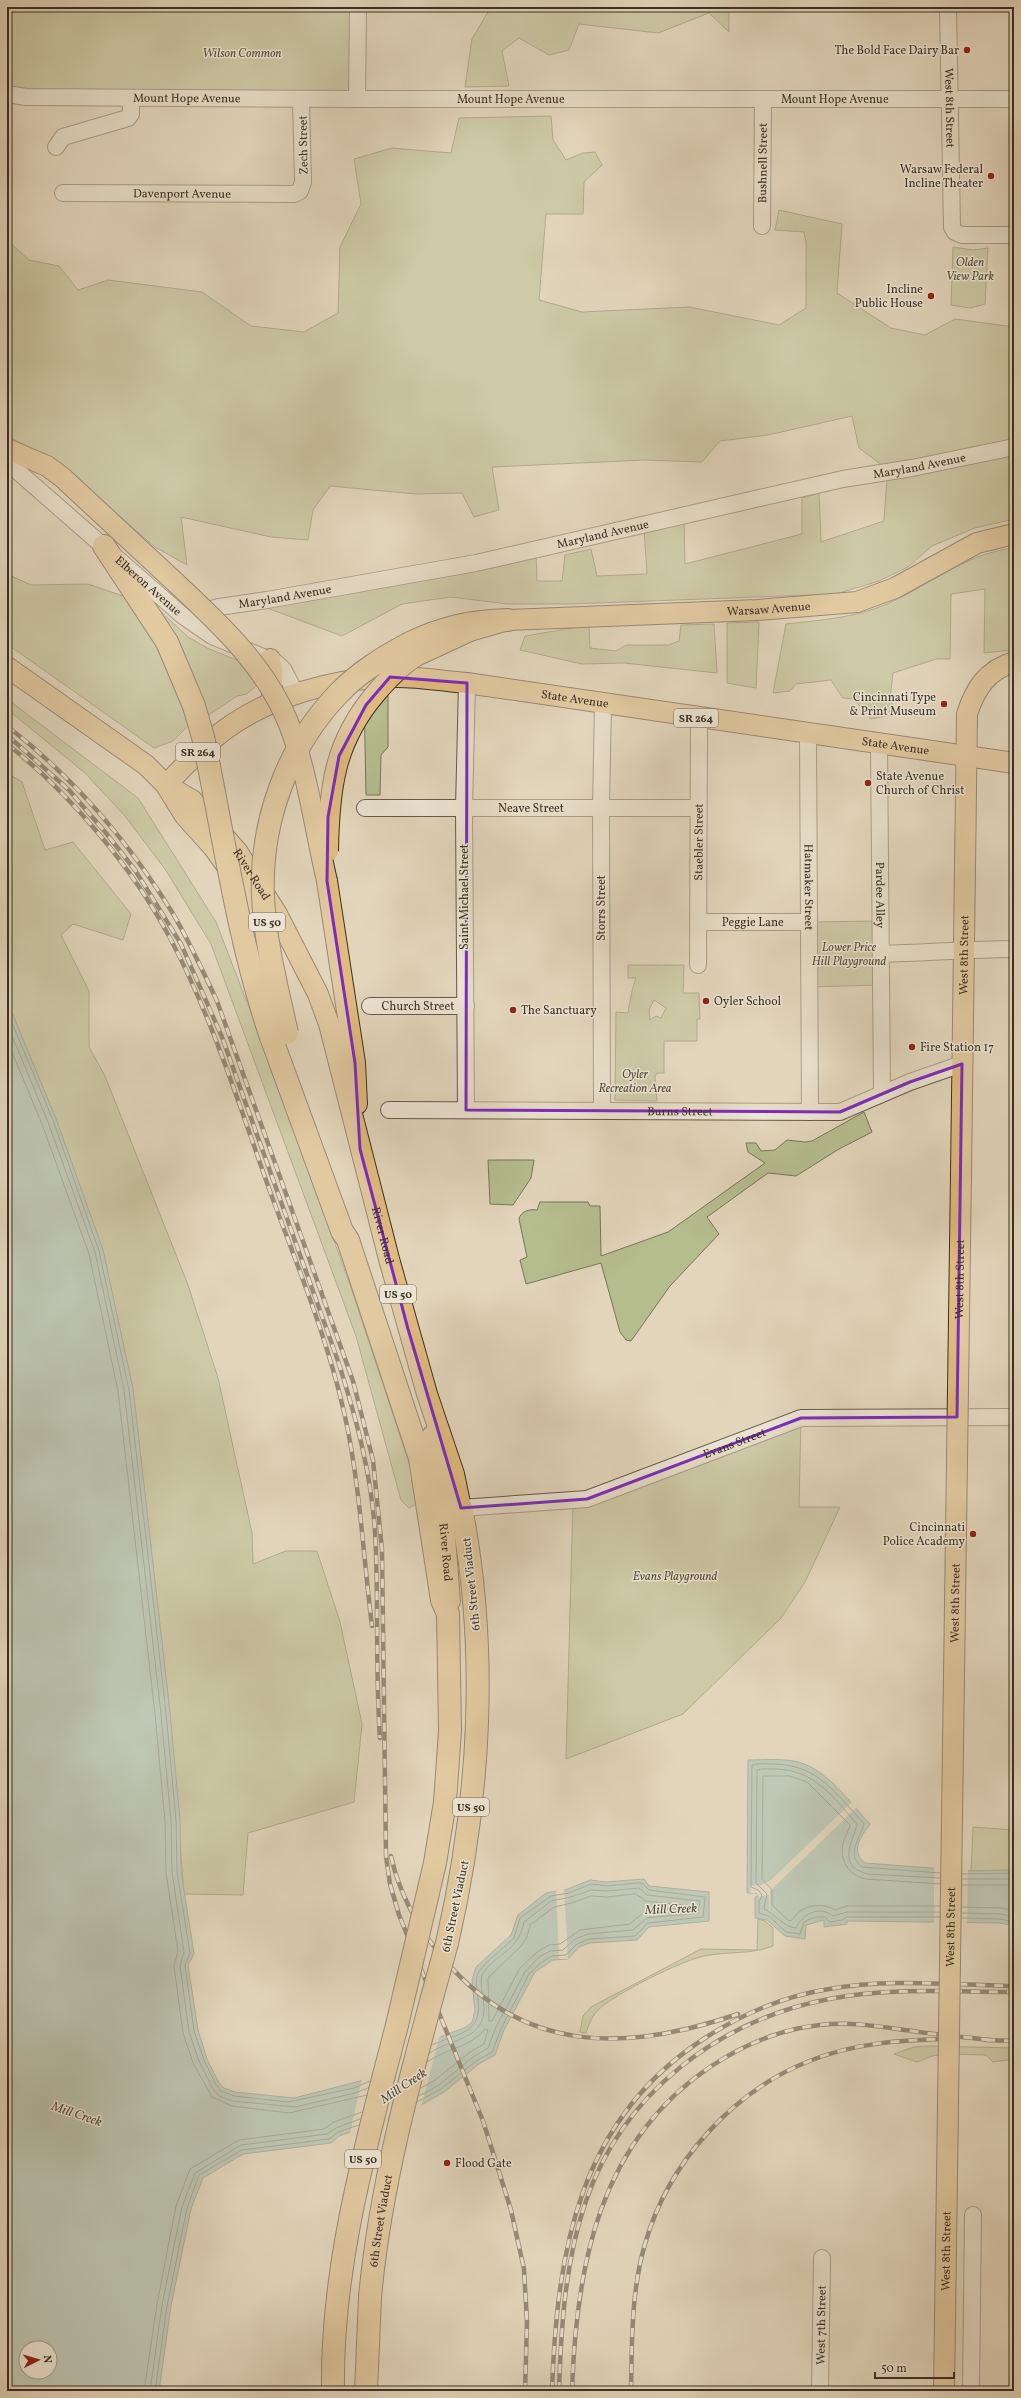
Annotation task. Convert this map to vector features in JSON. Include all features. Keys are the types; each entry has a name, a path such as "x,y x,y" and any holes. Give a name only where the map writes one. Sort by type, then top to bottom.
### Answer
{"highway":[{"path":"104,546 167,642 194,706 206,751 258,1000 279,1035 344,1215 348,1240 420,1458 445,1585"},
{"path":"279,1035 263,896 266,842 278,794 294,755 323,712 339,693 382,659 413,649 440,630 467,623 508,620"},
{"name":"6th Street Viaduct","path":"366,2391 370,2298 384,2192 415,2062 448,1943 467,1846 475,1744 478,1676 469,1548 461,1508"},
{"name":"US 50","path":"329,2385 338,2295 359,2175 436,1863 445,1802 450,1731 448,1614 442,1600 445,1585"}],"main road":[{"path":"7,449 47,466 63,478 175,582 244,650 280,707 298,752 328,880 347,1005 354,1063 360,1149"},
{"name":"Warsaw Avenue","path":"508,620 757,610 857,602 895,588 977,543 1014,534"},
{"path":"328,880 330,792 339,756 346,737 366,705 413,649"},
{"path":"270,659 272,670 272,704"},
{"name":"West 8th Street","path":"944,2391 967,714 973,696 987,676 1004,665 1014,662"},
{"name":"River Road","path":"7,667 146,765 166,785 192,800 237,851 277,914 325,1010 360,1149 427,1394 454,1474 461,1508"},
{"name":"State Avenue","path":"166,785 199,751 223,731 272,704 296,694 355,680 391,677 467,683 699,719 1014,763"},
{"name":"River Road","path":"427,1394 445,1585"}],"street":[{"path":"357,99 358,7"},
{"name":"West 8th Street","path":"948,7 950,207 952,227 955,232 974,236 1014,235"},
{"name":"Mount Hope Avenue","path":"7,94 26,96 131,98 1014,100"},
{"path":"7,105 26,96"},
{"path":"56,147 63,137 128,118 131,114 131,98"},
{"name":"Zech Street","path":"300,191 303,182 302,99"},
{"name":"Bushnell Street","path":"762,226 763,100"},
{"name":"Davenport Avenue","path":"62,193 294,194 300,191"},
{"name":"Maryland Avenue","path":"194,623 211,609 219,607 272,600 476,563 843,479 912,468 1014,447"},
{"name":"Elberon Avenue","path":"7,462 194,623 222,642 270,659 283,669 296,694"},
{"name":"Saint Michael Street","path":"466,1110 464,808 467,683"},
{"name":"Storrs Street","path":"602,1110 601,807 603,704"},
{"name":"Staebler Street","path":"698,965 699,719"},
{"name":"Hatmaker Street","path":"808,734 810,1112"},
{"name":"Pardee Alley","path":"879,745 882,1093"},
{"name":"Neave Street","path":"365,808 698,808"},
{"name":"Peggie Lane","path":"698,924 706,922 809,922"},
{"path":"881,954 948,952 963,949 1014,948"},
{"name":"Church Street","path":"370,1006 466,1006"},
{"name":"Burns Street","path":"389,1110 840,1112 882,1093 962,1070"},
{"name":"Evans Street","path":"461,1508 587,1499 801,1418 1014,1417"},
{"path":"971,2391 973,2215"},
{"name":"West 7th Street","path":"820,2391 822,2258"}],"highlighted area":[{"path":"390,677 467,683 466,1110 840,1112 910,1082 962,1064 957,1417 801,1418 587,1499 461,1508 408,1329 360,1149 355,1063 327,881 328,817 339,756 366,705"}],"green space":[{"name":"Wilson Common","path":"7,7 358,7 357,99 7,94"},
{"path":"491,7 729,7 729,32 709,13 658,33 579,24 569,50 549,55 519,38 502,51 509,86 465,87 472,39"},
{"path":"551,116 553,140 566,160 583,153 595,152 602,165 584,182 583,214 546,214 539,300 582,312 689,307 779,325 806,308 806,243 804,232 775,230 779,210 842,224 837,293 891,328 925,335 955,319 1014,327 1014,519 975,528 932,546 908,567 879,581 836,594 571,604 507,604 451,597 402,604 342,636 267,608 536,553 537,581 562,581 565,555 591,549 597,576 647,574 644,528 684,519 685,564 802,534 802,498 819,493 821,542 884,521 887,477 882,465 859,448 852,416 768,435 720,441 702,462 645,460 492,467 499,510 474,517 462,493 416,494 330,486 313,510 308,540 271,537 181,517 187,565 155,547 53,459 7,436 7,240 29,260 59,266 78,290 108,280 202,292 251,326 304,332 338,313 340,247 361,204 354,159 392,148 451,153 459,118"},
{"name":"Olden View Park","path":"953,247 973,250 988,248 985,304 970,308 951,305"},
{"path":"1014,548 1011,650 984,653 985,589 951,594 950,659 936,659 893,673 890,698 895,714 871,719 854,699 843,698 831,680 796,684 790,691 773,693 786,624 837,618 875,609 903,596 964,563 980,556"},
{"path":"7,574 31,585 88,584 126,597 148,628 173,673 190,724 173,741 154,748 7,644"},
{"path":"157,608 188,637 207,648 239,661 258,684 247,694 237,696 204,718"},
{"path":"759,622 756,688 727,683 727,623"},
{"path":"714,624 717,673 624,663 582,664 520,650 525,636 589,625 590,648 616,651 626,645 669,645 679,641 681,625"},
{"path":"364,693 388,693 388,747 381,755 380,795 366,795"},
{"path":"7,699 138,798 216,922 268,1057 350,1285 413,1475 418,1503 409,1508 401,1500 356,1336 211,944 165,869 125,816 85,773 7,709"},
{"path":"7,773 22,782 45,850 73,842 131,914 123,940 73,924 61,935 89,991 89,1047 105,1076 188,1285 218,1378 252,1533 253,1564 286,1551 317,1551 340,1622 362,1724 354,1802 248,1833 243,1895 184,1894 170,1713 133,1389 103,1250 56,1119 7,1001"},
{"name":"Lower Price Hill Playground","path":"881,921 881,985 809,987 809,922"},
{"name":"Oyler Recreation Area","path":"628,965 684,965 683,993 699,993 700,1019 697,1019 697,1041 664,1041 664,1073 657,1073 655,1076 657,1101 615,1100 616,1012 628,1013 636,978 628,978","holes":["654,1000 666,1008 661,1018 656,1016 650,1020 649,1010"]},
{"path":"864,1112 872,1132 839,1149 796,1176 768,1173 707,1217 719,1234 670,1286 631,1341 626,1340 620,1332 601,1263 526,1284 520,1260 527,1257 519,1219 520,1216 526,1211 537,1210 540,1202 588,1202 590,1206 600,1206 601,1256 668,1232 765,1163 748,1152 746,1143 756,1143 761,1151 775,1150 787,1140 805,1142 812,1141"},
{"path":"488,1160 534,1160 531,1178 513,1205 490,1204"},
{"name":"Evans Playground","path":"801,1418 799,1507 840,1507 805,1582 781,1618 683,1714 566,1759 573,1501"},
{"path":"973,1827 1014,1830 1014,1870 971,1871"},
{"path":"758,1919 765,1921 773,1928 773,1946 756,1951 704,1956 680,1964 648,1979 606,2003 594,2015 586,2033 580,2032 583,2016 591,2007 701,1949 757,1950"},
{"path":"914,2047 1014,2048 1014,2059 993,2062 986,2055 946,2054 932,2056 917,2062 894,2054"}],"water":[{"name":"Mill Creek","path":"7,1001 56,1119 103,1250 133,1389 170,1713 180,1820 181,1871 194,1954 188,1965 198,2030 207,2059 219,2083 224,2088 235,2092 294,2098 364,2080 400,2064 430,2041 466,2027 472,2022 475,2011 472,1980 476,1967 511,1935 518,1915 546,1893 568,1889 590,1880 606,1882 644,1879 649,1886 709,1892 709,1921 649,1927 637,1940 590,1943 579,1947 568,1959 553,1960 535,1972 504,2030 495,2055 479,2064 444,2092 423,2104 399,2116 339,2136 331,2143 243,2154 203,2178 191,2209 171,2306 159,2391 7,2391"},
{"path":"748,1760 779,1760 798,1762 809,1766 828,1779 870,1824 858,1844 858,1854 865,1863 971,1871 1014,1870 1014,1926 1000,1923 847,1921 847,1924 824,1927 824,1920 806,1925 805,1939 785,1936 767,1920 755,1918 755,1897 758,1896 756,1893 747,1893"}],"pier":[{"path":"852,1802 857,1807 770,1891 770,1922 769,1895 759,1897 756,1893 750,1893 751,1886 762,1885 771,1880"},
{"path":"934,1867 968,1869 967,1924 934,1923"},
{"path":"564,1887 568,1959 559,1959 556,1889"},
{"path":"440,2035 421,2107 400,2117 429,2039"},
{"path":"403,2059 387,2122 350,2134 362,2078"}],"railway":[{"path":"7,726 77,789 118,835 155,886 184,934 217,1001 353,1381 373,1460 382,1550 386,1856 390,1884 399,1915 483,2121 511,2210 524,2269 527,2322 525,2391"},
{"path":"7,735 69,790 135,870 181,944 222,1037 338,1361 362,1445 370,1488 375,1531 380,1738"},
{"path":"7,744 30,763 76,808 119,859 138,885 170,938 200,1000 225,1064 311,1302 337,1384 354,1465 372,1626"},
{"path":"391,1856 399,1883 411,1910 434,1947 474,1990 508,2013 543,2028 579,2037 617,2039 656,2035 697,2026 738,2014"},
{"path":"552,2391 560,2288 569,2239 583,2193 602,2149 628,2108 662,2071 719,2029 764,2007 796,1996 829,1989 875,1984 898,1983 1014,1986"},
{"path":"559,2391 565,2295 573,2247 586,2201 603,2162 624,2127 650,2095 680,2067 714,2044 750,2024 788,2009 829,1999 852,1995 898,1992 1014,1992"},
{"path":"572,2391 580,2298 588,2253 601,2210 619,2170 642,2132 672,2097 710,2067 749,2045 777,2034 805,2027 832,2024 855,2024 991,2040"},
{"path":"631,2391 633,2317 637,2280 645,2244 656,2214 670,2185 687,2158 708,2133 731,2110 756,2090 783,2073 812,2060 843,2050 876,2044 909,2040 942,2039"},
{"path":"986,2040 1014,2041"}],"place":[{"name":"The Bold Face Dairy Bar","path":"967,50"},
{"name":"Warsaw Federal Incline Theater","path":"991,176"},
{"name":"Incline Public House","path":"931,296"},
{"name":"Cincinnati Type & Print Museum","path":"944,704"},
{"name":"State Avenue Church of Christ","path":"868,783"},
{"name":"Oyler School","path":"706,1001"},
{"name":"The Sanctuary","path":"513,1010"},
{"name":"Fire Station 17","path":"912,1047"},
{"name":"Cincinnati Police Academy","path":"973,1534"},
{"name":"Flood Gate","path":"447,2163"}]}
